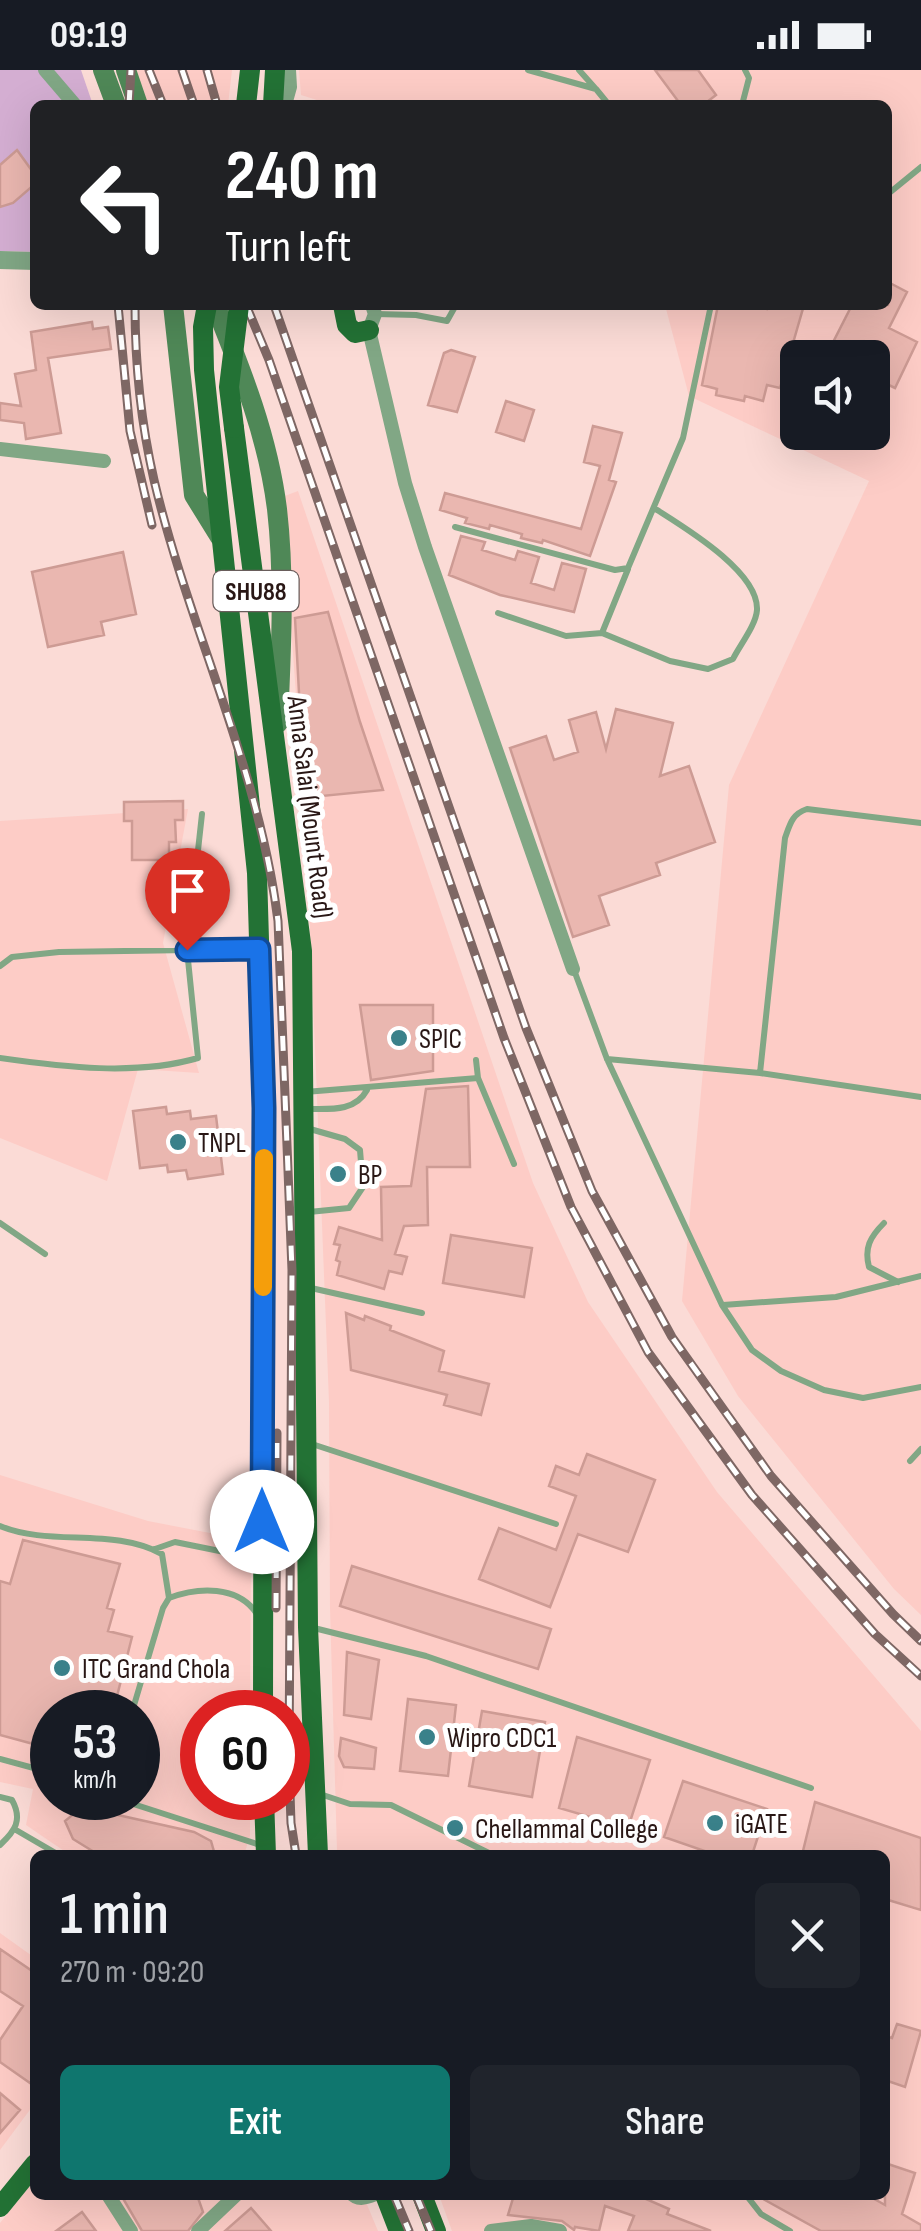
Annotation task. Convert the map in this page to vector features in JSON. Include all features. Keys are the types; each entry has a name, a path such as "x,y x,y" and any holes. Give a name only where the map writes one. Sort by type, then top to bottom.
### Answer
{"main road":[{"path":"103,70 114,100"},
{"path":"126,70 136,100"},
{"path":"247,100 250,70"},
{"path":"273,100 275,70"},
{"path":"174,310 194,495 220,537"},
{"name":"SHU88","path":"206,310 204,370 257,872 264,1108 263,1690"},
{"path":"217,310 248,385 266,449 277,510 281,647 277,755"},
{"name":"Anna Salai (Mount Road)","path":"238,310 229,386 302,951 308,1627 318,1850"},
{"path":"344,310 347,325 354,333 372,316"},
{"path":"264,1820 264,1850"},
{"path":"0,2207 30,2170"},
{"path":"387,2200 399,2231"},
{"path":"424,2200 436,2231"}],"street":[{"path":"46,70 71,100"},
{"path":"286,100 289,70"},
{"path":"0,260 30,260"},
{"path":"372,316 405,483 573,969"},
{"path":"0,449 104,461"},
{"path":"111,2200 131,2231"},
{"path":"198,2231 231,2200"},
{"path":"492,2231 531,2226 560,2231"}],"lane":[{"path":"528,70 596,89"},
{"path":"580,70 605,100"},
{"path":"743,100 749,78 745,70"},
{"path":"892,191 921,167"},
{"path":"372,316 448,321 454,310"},
{"path":"602,632 683,438 710,310"},
{"path":"498,613 566,636 602,632 670,661 708,669 733,659 757,613 754,593 725,558 654,508"},
{"path":"455,527 614,570 628,568"},
{"path":"760,1074 784,838 792,819 806,808 921,824"},
{"path":"0,1058 51,1065 125,1066 176,1064 198,1058 187,950 202,814"},
{"path":"0,966 12,957 59,952 259,949"},
{"path":"573,969 608,1059 722,1305 752,1350 781,1372 824,1390 863,1398 921,1387"},
{"path":"608,1059 760,1074 921,1097"},
{"path":"476,1060 478,1078 514,1164"},
{"path":"303,1110 367,1090 478,1078"},
{"path":"303,1110 346,1108 361,1102 367,1090"},
{"path":"303,1110 360,1150 363,1188 349,1208 304,1212"},
{"path":"0,1223 45,1254"},
{"path":"884,1223 873,1234 865,1252 868,1267 899,1282"},
{"path":"722,1305 836,1297 921,1276"},
{"path":"305,1286 422,1313"},
{"path":"306,1442 556,1524"},
{"path":"910,1461 921,1449"},
{"path":"0,1526 30,1535 128,1542 162,1554 169,1598 139,1690"},
{"path":"154,1549 175,1542 262,1560"},
{"path":"169,1598 204,1588 250,1604 261,1619"},
{"path":"308,1627 426,1656 811,1788"},
{"path":"0,1759 30,1768"},
{"path":"316,1792 350,1804 390,1805 482,1850"},
{"path":"0,1797 12,1800 18,1811 16,1830 0,1845"},
{"path":"160,1815 258,1850"},
{"path":"16,1830 50,1850"},
{"path":"750,2200 761,2214 790,2231"}],"shaded area":[{"path":"0,70 81,70 91,100 30,100 30,252 0,251"},
{"path":"129,70 232,70 229,100 138,100"},
{"path":"299,70 921,70 921,1615 894,1589 738,1396 682,1301 729,785 869,481 803,450 890,450 890,340 780,340 780,439 689,396 666,310 892,310 892,100 317,100 301,95"},
{"path":"298,491 533,1183 588,1302 717,1492 921,1731 921,2229 874,2200 890,2200 890,1850 337,1850 329,1402 316,1072 306,837 282,497"},
{"path":"188,809 163,943 199,1073 138,1069 107,1181 0,1138 0,821"},
{"path":"0,1475 148,1521 251,1541 250,1690 180,1690 180,1820 250,1820 246,1850 63,1850 26,1825 30,1804 30,1820 160,1820 160,1690 30,1690 30,1788 0,1782"},
{"path":"0,1933 30,1954 30,2110 0,2150"},
{"path":"30,2186 30,2200 365,2200 378,2231 0,2231 0,2223"},
{"path":"441,2200 868,2200 919,2231 452,2231"}],"building":[{"path":"655,70 698,70 716,95 710,100 677,100"},
{"path":"17,150 30,168 30,188 13,203 0,207 0,165"},
{"path":"892,284 907,292 889,328 917,342 895,388 890,386 890,340 834,340 849,310 892,310"},
{"path":"717,310 803,310 794,340 780,340 780,388 767,385 763,401 716,395 717,389 702,385"},
{"path":"92,322 93,329 108,327 111,349 48,358 61,433 26,439 24,423 0,420 0,403 21,406 15,374 36,370 31,332"},
{"path":"451,350 475,357 457,412 428,405 444,353"},
{"path":"506,401 534,410 524,441 496,432"},
{"path":"593,426 622,433 609,480 616,482 590,556 543,540 542,543 521,538 522,534 490,525 489,529 465,523 467,518 440,510 445,493 581,529 600,466 584,462"},
{"path":"461,536 485,542 482,550 515,560 518,551 539,557 531,583 554,590 562,563 586,569 574,612 500,595 449,575"},
{"path":"123,552 136,614 101,622 104,635 48,647 32,572"},
{"path":"328,612 383,790 312,797 307,729 301,730 295,618"},
{"path":"616,709 673,723 660,776 689,766 715,842 656,863 660,875 599,896 609,925 573,937 510,748 546,736 554,760 578,752 569,720 596,712 606,749"},
{"path":"183,801 183,820 175,820 176,842 169,842 169,860 132,860 132,821 124,821 124,802"},
{"name":"SPIC","path":"360,1005 433,1005 433,1071 371,1080"},
{"path":"468,1086 470,1167 427,1167 428,1225 404,1226 395,1254 407,1257 402,1274 389,1271 384,1289 337,1275 340,1245 334,1244 339,1227 382,1240 381,1187 411,1186 426,1089"},
{"name":"TNPL","path":"166,1107 167,1114 190,1111 191,1119 216,1116 223,1174 188,1179 186,1170 168,1172 167,1165 140,1168 133,1111"},
{"path":"451,1235 532,1248 524,1297 443,1283"},
{"path":"346,1313 391,1326 390,1330 444,1351 439,1371 489,1384 481,1415 444,1405 447,1395 351,1370"},
{"path":"587,1454 655,1480 628,1552 578,1534 550,1607 479,1579 499,1528 556,1550 576,1496 549,1486 556,1466 579,1475"},
{"name":"ITC Grand Chola","path":"23,1540 120,1564 107,1608 114,1610 108,1631 132,1637 119,1690 30,1690 30,1743 0,1735 0,1581 10,1584"},
{"path":"352,1566 551,1629 538,1669 340,1606"},
{"path":"347,1652 379,1660 371,1719 344,1715"},
{"path":"408,1699 456,1705 448,1776 400,1771"},
{"path":"482,1711 545,1722 532,1797 469,1786"},
{"path":"577,1737 650,1760 628,1828 559,1808"},
{"path":"341,1738 376,1748 374,1769 344,1767 339,1756"},
{"name":"iGATE","path":"683,1781 767,1809 754,1850 702,1850 664,1837"},
{"path":"815,1802 921,1838 921,1910 890,1901 890,1850 803,1850"},
{"path":"66,1820 140,1820 194,1832 211,1841 214,1850 91,1850 73,1839"},
{"path":"0,1949 30,1970 30,2083 0,2062 0,2040 23,2006 0,1991"},
{"path":"897,2024 921,2031 905,2087 890,2082 892,2038"},
{"path":"0,2093 20,2110 0,2133"},
{"path":"890,2165 915,2173 902,2214 921,2225 921,2231 821,2231 765,2200 876,2200 885,2205 885,2200 890,2200"},
{"path":"124,2200 199,2200 203,2212 188,2231 142,2231"},
{"path":"512,2200 648,2200 669,2209 667,2214 711,2231 628,2231 634,2216 605,2206 599,2231 575,2227 574,2230 562,2221 508,2215"},
{"path":"251,2208 271,2231 225,2231"},
{"path":"82,2212 96,2231 56,2231"}],"railway":[{"path":"129,100 131,70"},
{"path":"149,70 161,100"},
{"path":"182,70 192,100"},
{"path":"207,70 216,100"},
{"path":"118,310 130,431 152,525"},
{"path":"135,310 140,393 154,480 185,590 256,808 278,921 292,1270 289,1764 295,1850"},
{"path":"248,310 269,360 504,1038 571,1207 648,1352 752,1495 875,1634 921,1676"},
{"path":"276,310 526,1028 592,1191 672,1337 771,1476 921,1641"},
{"path":"276,1608 277,1433"},
{"path":"396,2200 409,2231"},
{"path":"418,2200 431,2231"}],"slow traffic":[{"path":"263,1287 264,1158"}],"place":[{"name":"SPIC","path":"399,1038"},
{"name":"TNPL","path":"178,1142"},
{"name":"BP","path":"338,1174"},
{"name":"ITC Grand Chola","path":"62,1668"},
{"name":"Wipro CDC1","path":"427,1737"},
{"name":"iGATE","path":"715,1823"},
{"name":"Chellammal College","path":"455,1828"}],"route":[{"path":"187,950 259,949 264,1108 262,1522"}]}
